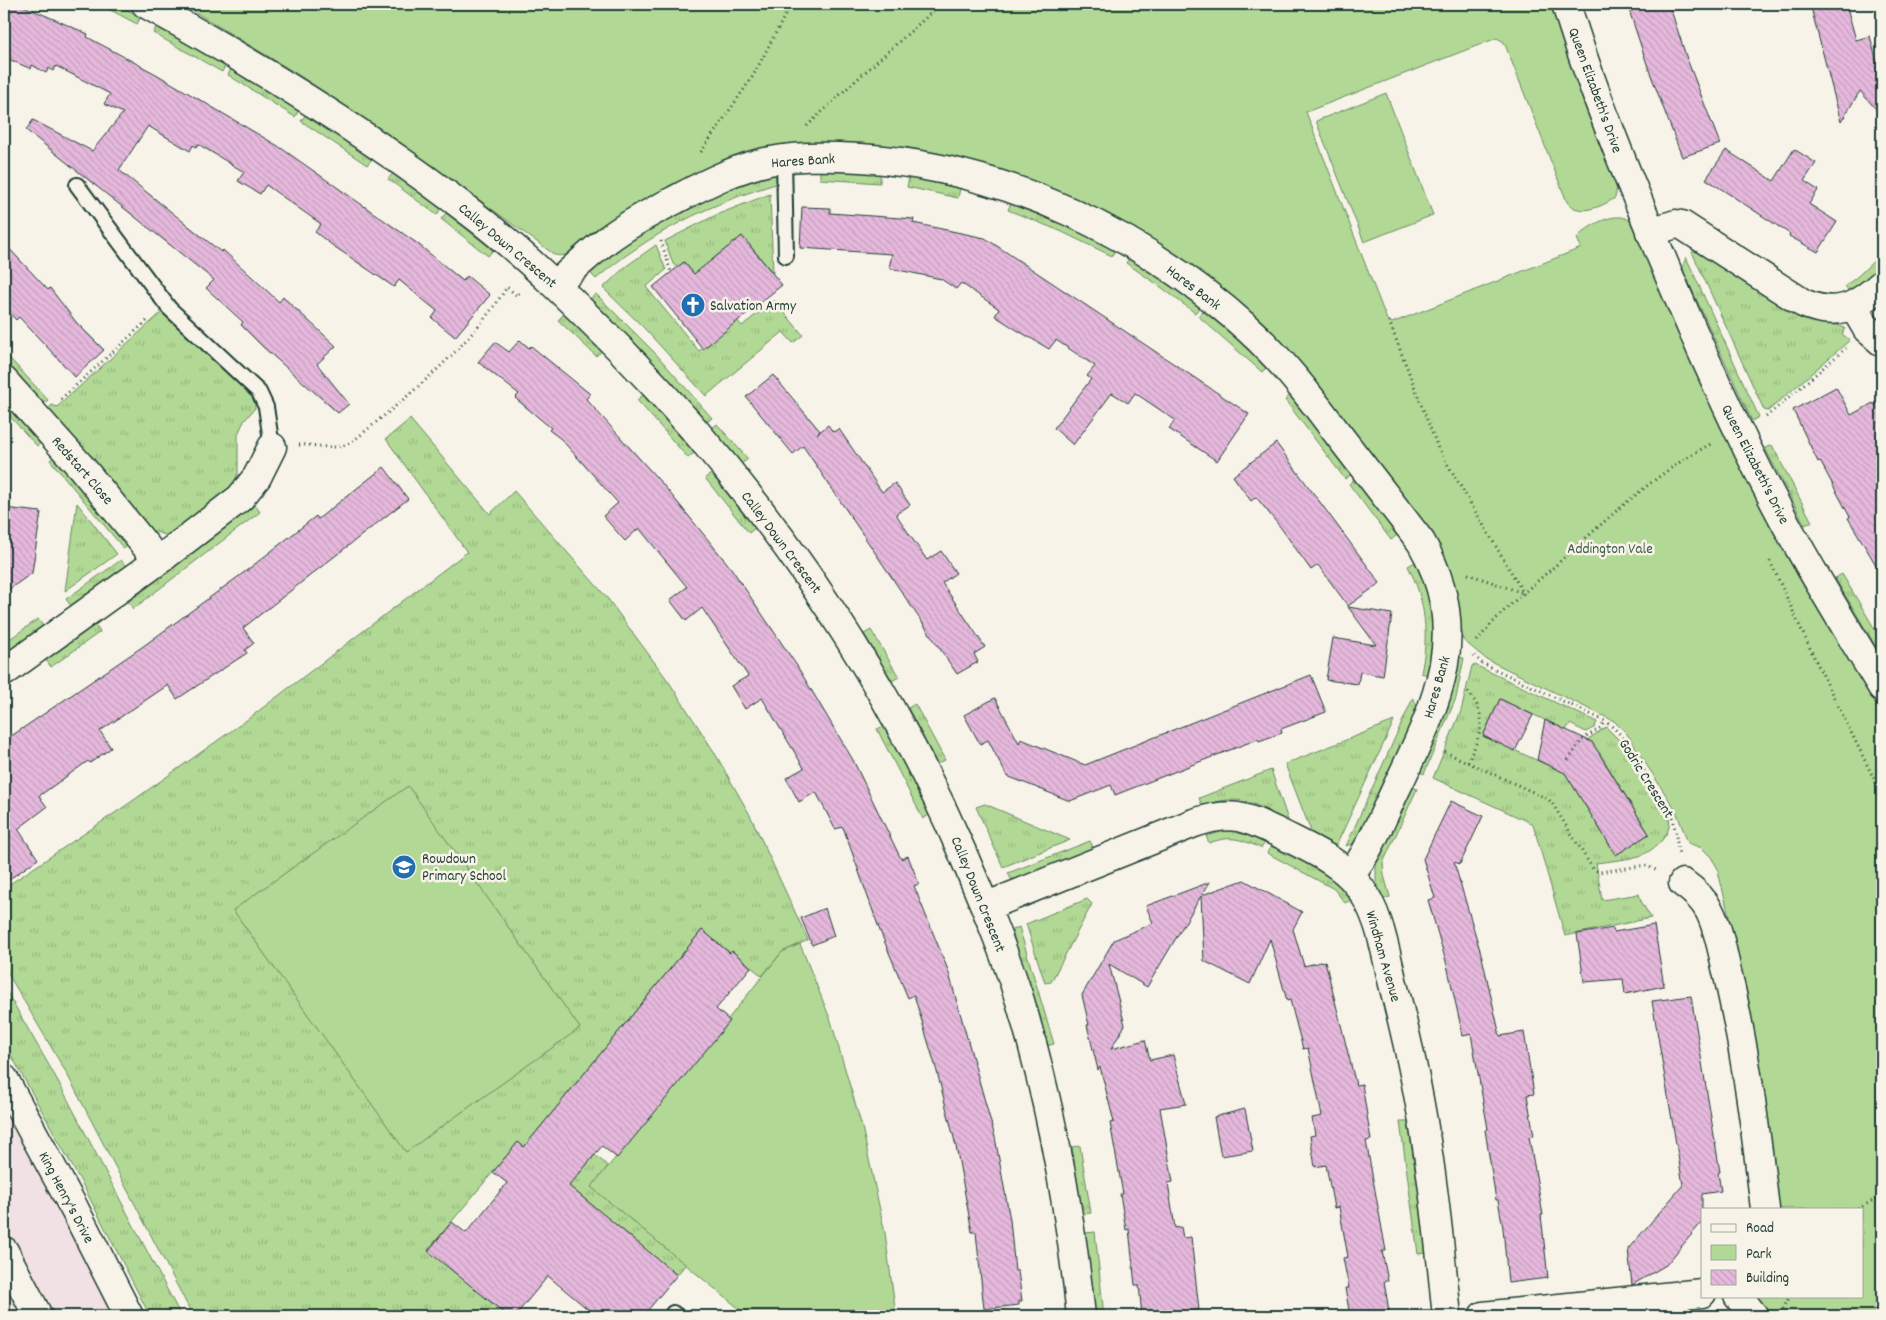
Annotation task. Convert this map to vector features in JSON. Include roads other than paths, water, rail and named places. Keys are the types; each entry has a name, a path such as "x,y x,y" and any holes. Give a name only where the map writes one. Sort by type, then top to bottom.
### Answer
{"street":[{"name":"Calley Down Crescent","path":"146,4 264,71 352,127 480,220 548,278 645,375 706,444 791,551 872,677 916,755 943,809 985,907 1019,998 1037,1063 1062,1179 1081,1316"},
{"name":"Queen Elizabeth's Drive","path":"1566,4 1596,91 1650,232 1689,325 1739,431 1798,546 1882,687"},
{"name":"Hares Bank","path":"548,278 648,214 735,171 783,159 832,157 877,159 957,174 1017,190 1048,202 1147,252 1205,295 1248,329 1292,375 1421,542 1435,571 1444,602 1447,625 1459,652 1438,692 1407,768 1368,848 1350,876"},
{"path":"1650,232 1676,224 1682,225 1803,303 1828,311 1836,311 1853,305 1882,284"},
{"path":"1853,305 1875,336"},
{"name":"Redstart Close","path":"4,381 82,468 158,562"},
{"path":"4,672 158,562 240,498 257,478 272,447"},
{"name":"Windham Avenue","path":"985,907 1194,823 1221,815 1242,817 1254,821 1304,845 1350,876 1366,897 1377,922 1406,1039 1428,1148 1447,1316"},
{"path":"1683,883 1697,894 1708,908 1718,936 1740,1037 1765,1208"},
{"name":"King Henry's Drive","path":"4,1079 75,1210 129,1316"},
{"path":"4,1251 38,1316"},
{"path":"1483,1316 1701,1293"},
{"path":"1740,1298 1754,1316"}],"lane":[{"path":"783,159 786,256"},
{"path":"77,185 166,303 259,392 266,407 272,447"}],"place":[{"name":"Salvation Army","path":"693,305"},
{"name":"Rowdown Primary School","path":"404,867"}],"park label":[{"name":"Addington Vale","path":"1610,548"}]}
